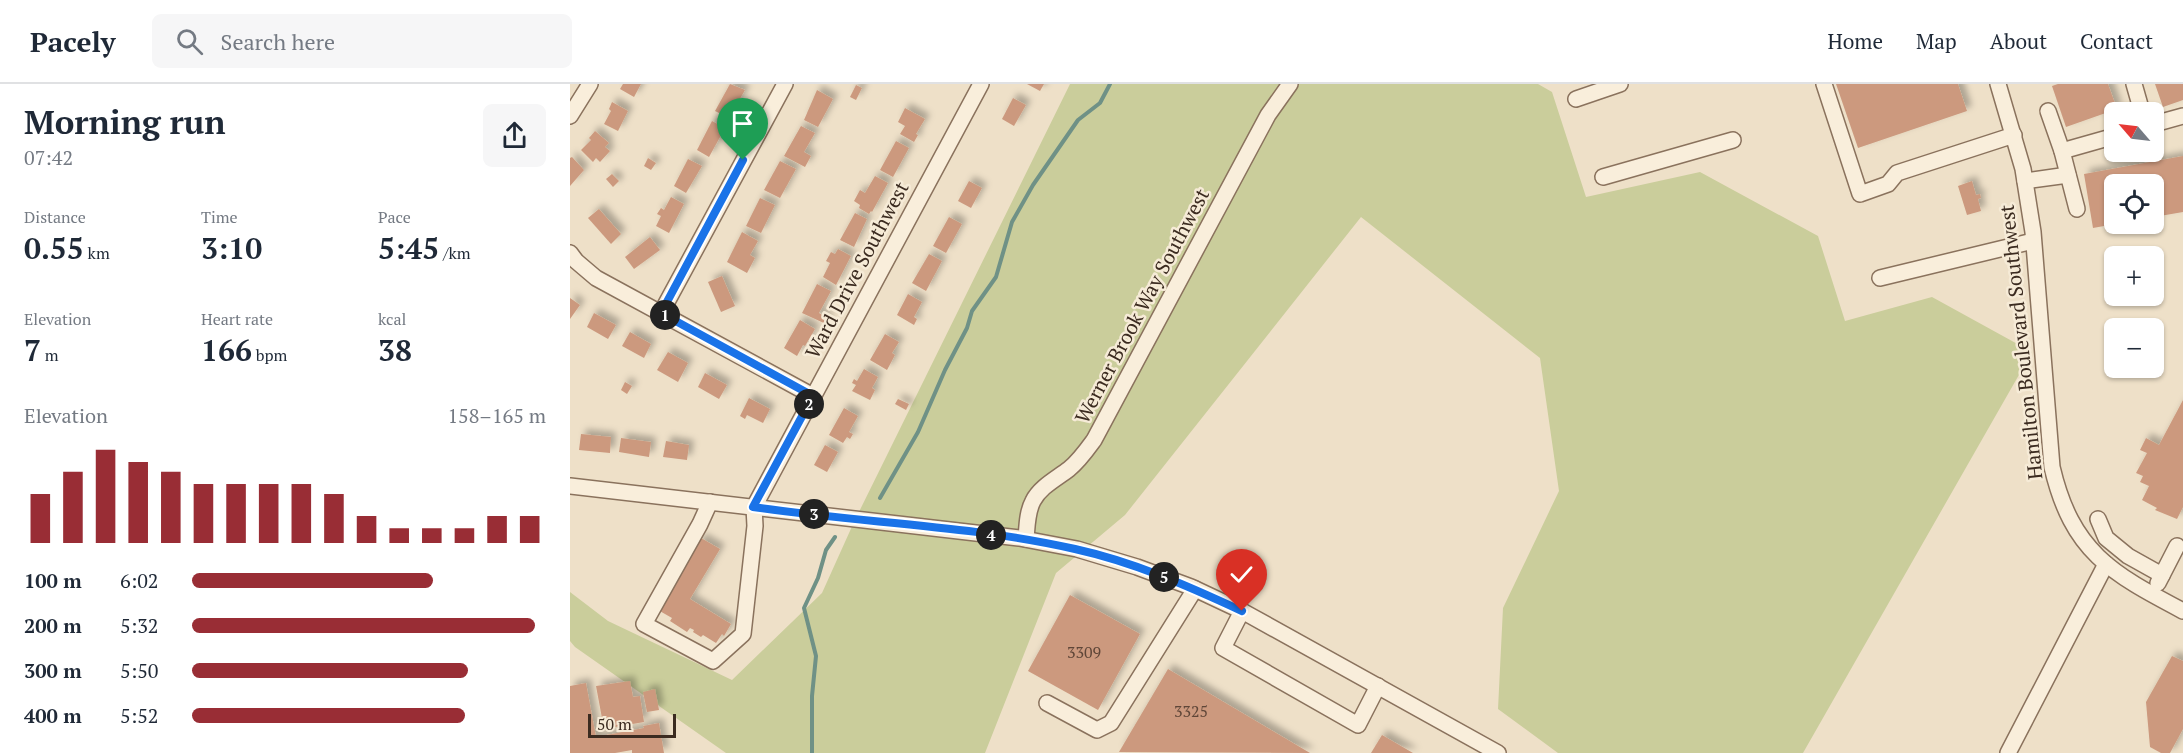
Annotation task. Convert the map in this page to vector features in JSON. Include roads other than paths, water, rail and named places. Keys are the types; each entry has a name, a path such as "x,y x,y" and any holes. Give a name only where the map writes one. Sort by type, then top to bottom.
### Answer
{"street":[{"path":"570,116 590,84"},
{"path":"661,313 785,84"},
{"name":"Ward Drive Southwest","path":"753,507 981,84"},
{"name":"Werner Brook Way Southwest","path":"1026,539 1029,512 1033,501 1041,490 1071,468 1094,440 1268,115 1290,84"},
{"path":"1576,99 1620,84"},
{"path":"1824,84 1860,194 1888,184 1897,173 2014,135"},
{"name":"Hamilton Boulevard Southwest","path":"1998,84 2025,181 2033,241 2052,467 2059,496 2072,525 2095,555 2126,580 2183,611"},
{"path":"2134,84 2139,102"},
{"path":"2048,111 2062,151 2077,208"},
{"path":"2164,121 2183,116"},
{"path":"2062,151 2104,139"},
{"path":"1603,177 1733,140"},
{"path":"2025,181 2068,175"},
{"path":"1880,278 2033,241"},
{"path":"570,253 596,278 813,396"},
{"path":"570,486 1026,539 1077,549 1137,567 1195,589 1242,611 1498,753"},
{"path":"710,502 644,624 713,662 743,634 755,526 753,507"},
{"path":"2098,519 2106,538 2128,556 2162,575"},
{"path":"2152,594 2177,546"},
{"path":"2008,753 2106,564"},
{"path":"1047,703 1097,730 1106,727 1111,723 1195,589"},
{"path":"1242,611 1224,648 1358,725 1378,686"}],"waterway":[{"path":"880,498 918,432 945,370 967,328 972,311 996,277 1012,222 1033,185 1078,120 1100,103 1110,84"},
{"path":"812,753 812,696 816,656 804,608 818,578 826,550 835,537"}]}
